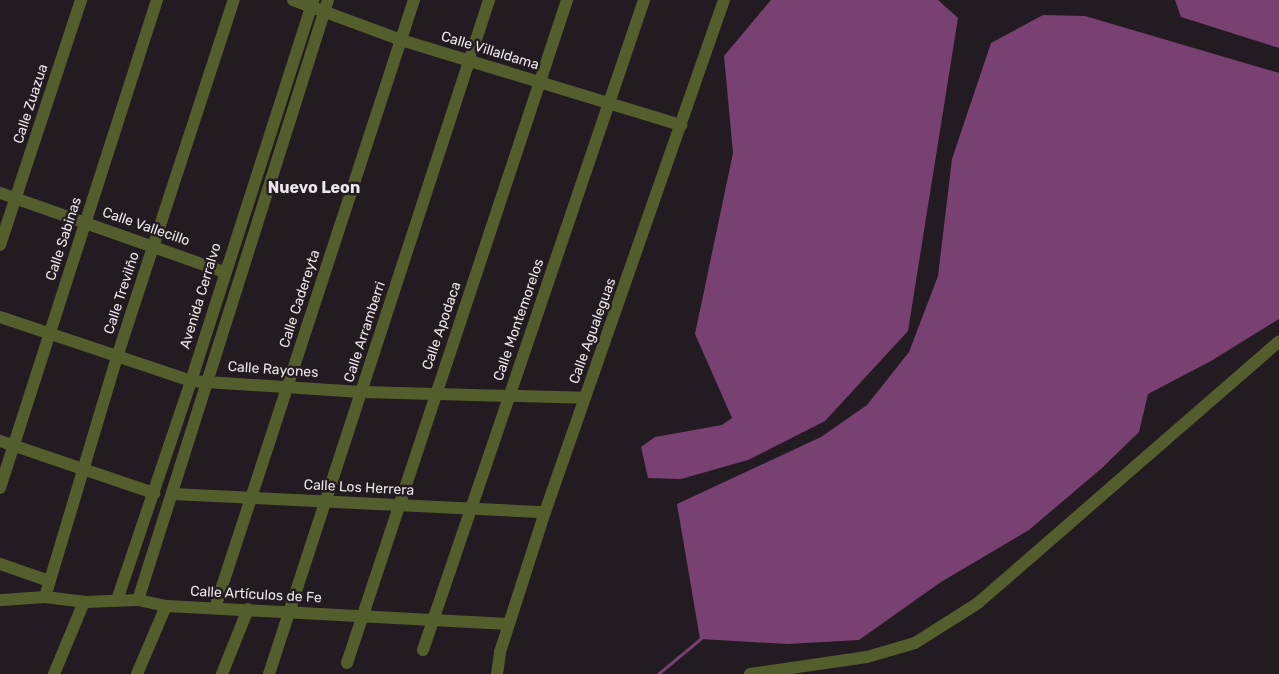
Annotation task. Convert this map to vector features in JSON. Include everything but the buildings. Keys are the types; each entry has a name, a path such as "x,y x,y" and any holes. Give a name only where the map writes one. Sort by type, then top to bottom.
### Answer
{"street":[{"name":"Calle Zuazua","path":"0,245 81,0"},
{"name":"Calle Sabinas","path":"0,488 157,0"},
{"name":"Calle Trevilño","path":"45,597 117,357 234,0"},
{"name":"Calle Villaldama","path":"293,0 312,4 324,14 401,40 681,125"},
{"path":"138,600 328,0"},
{"name":"Calle Cadereyta","path":"215,608 414,0"},
{"name":"Calle Arramberri","path":"268,674 489,0"},
{"name":"Calle Apodaca","path":"347,663 435,394 568,0"},
{"name":"Calle Montemorelos","path":"423,650 644,0"},
{"name":"Calle Agualeguas","path":"497,674 508,624 545,512 724,0"},
{"name":"Avenida Cerralvo","path":"117,600 191,381 224,272 312,4"},
{"name":"Calle Vallecillo","path":"0,193 154,245 224,272"},
{"name":"Calle Rayones","path":"0,318 191,381 361,392 508,398 585,398"},
{"path":"750,674 867,657 915,644 978,603 1279,341"},
{"path":"0,441 154,493"},
{"name":"Calle Los Herrera","path":"172,494 545,512"},
{"path":"0,564 49,581"},
{"name":"Calle Artículos de Fe","path":"1,601 45,597 84,602 138,600 166,606 288,610 432,622 508,624"},
{"path":"54,674 84,602"},
{"path":"137,674 166,606"},
{"path":"222,674 248,609"}],"shaded area":[{"path":"771,0 938,0 958,18 908,331 825,421 748,460 681,479 648,478 641,447 655,437 722,425 732,418 695,334 733,153 724,56"},
{"path":"1175,0 1279,0 1279,48 1181,17"},
{"path":"1043,15 1085,16 1279,73 1279,319 1211,361 1148,394 1139,432 1102,468 1029,530 941,582 859,640 787,644 700,639 677,504 821,437 867,405 909,352 938,276 952,159 991,43"}],"waterway":[{"path":"658,674 700,639"}],"district":[{"name":"Nuevo Leon","path":"314,188"}]}
